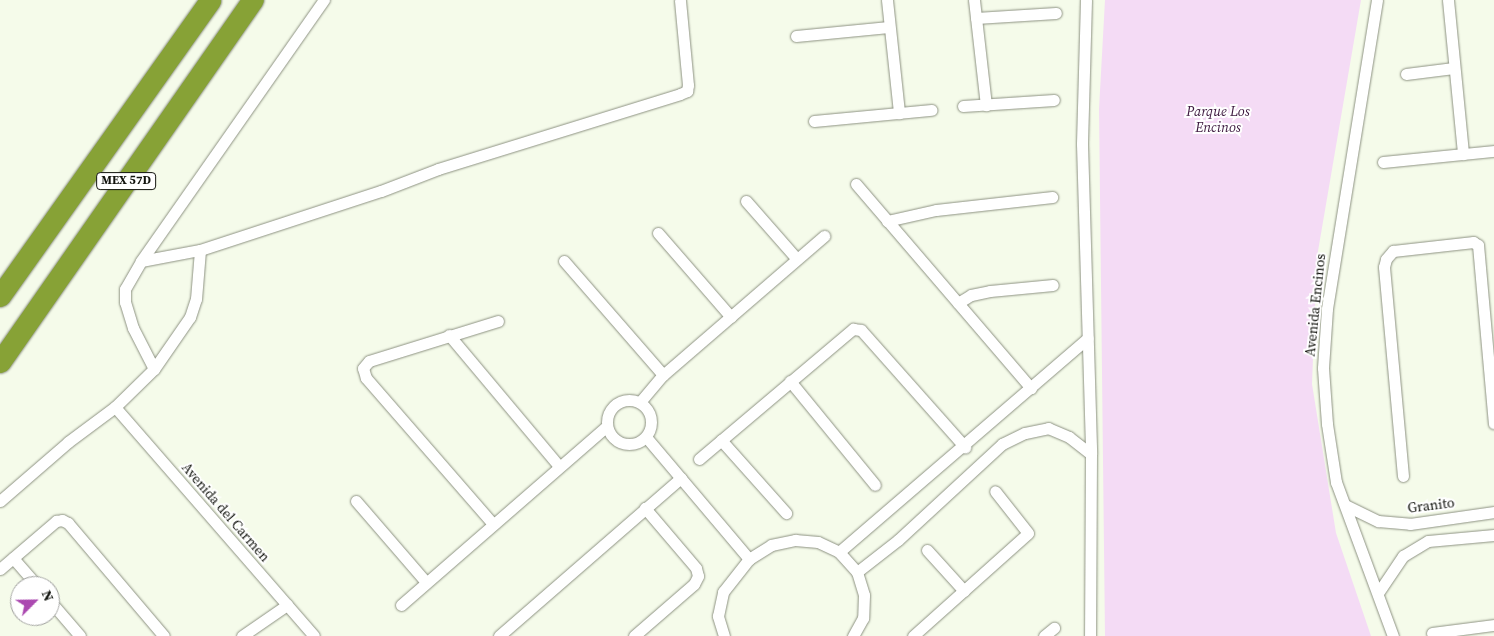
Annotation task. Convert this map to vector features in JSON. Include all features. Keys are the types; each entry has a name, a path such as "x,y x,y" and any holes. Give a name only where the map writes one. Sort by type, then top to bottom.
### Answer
{"highway":[{"name":"MEX 57D","path":"0,296 210,0"},
{"name":"MEX 57D","path":"0,362 253,0"}],"street":[{"path":"154,369 132,328 125,302 125,289 141,260 324,0"},
{"path":"141,260 200,250 381,191 438,169 687,91 680,0"},
{"path":"887,0 899,113"},
{"path":"974,0 986,105"},
{"path":"1086,0 1082,144 1091,454 1090,636"},
{"name":"Avenida Encinos","path":"1377,0 1327,309 1323,368 1326,424 1336,482 1378,593 1392,636"},
{"path":"1448,0 1463,154"},
{"path":"976,18 1056,13"},
{"path":"796,36 889,27"},
{"path":"1406,74 1454,68"},
{"path":"963,106 1054,100"},
{"path":"814,121 930,110"},
{"path":"1383,162 1494,151"},
{"path":"856,184 1031,388"},
{"path":"887,221 936,210 1052,197"},
{"path":"746,201 797,259"},
{"path":"658,233 731,317"},
{"path":"640,402 663,375 824,236"},
{"path":"1402,476 1384,267 1386,259 1393,251 1472,242 1478,245 1494,423"},
{"path":"0,501 68,442 115,407 154,369 190,317 196,299 200,250"},
{"path":"564,261 663,375"},
{"path":"958,303 971,295 990,291 1052,285"},
{"path":"493,524 366,378 363,368 369,361 498,321"},
{"path":"699,459 845,333 861,330 965,447"},
{"path":"449,335 559,466"},
{"path":"840,552 965,447 1088,338"},
{"path":"790,381 875,485"},
{"path":"622,400 640,402 651,418 646,437 628,444 611,435 607,426 607,416 613,406 622,400"},
{"name":"Avenida del Carmen","path":"115,407 314,636"},
{"path":"401,605 607,426"},
{"path":"857,572 898,540 1002,444 1017,437 1048,428 1069,437 1091,454"},
{"path":"646,437 750,558"},
{"path":"721,440 786,513"},
{"path":"498,636 681,478"},
{"path":"913,636 1028,533 995,491"},
{"path":"356,501 426,582"},
{"name":"Granito","path":"1344,505 1378,521 1410,524 1494,512"},
{"path":"634,636 694,584 698,576 696,568 645,508"},
{"path":"0,569 56,521 68,523 163,636"},
{"path":"1378,593 1403,556 1428,541 1494,535"},
{"path":"724,636 718,616 723,592 750,558 771,544 794,540 818,542 840,552 857,572 864,602 863,618 854,636"},
{"path":"927,550 964,591"},
{"path":"13,558 28,576"},
{"path":"242,636 287,605"},
{"path":"60,613 80,636"},
{"path":"1432,633 1494,625"},
{"path":"1044,636 1054,628"}],"green space":[{"name":"Parque Los Encinos","path":"1105,0 1361,0 1317,257 1312,384 1336,533 1371,636 1105,636 1099,109"}]}
